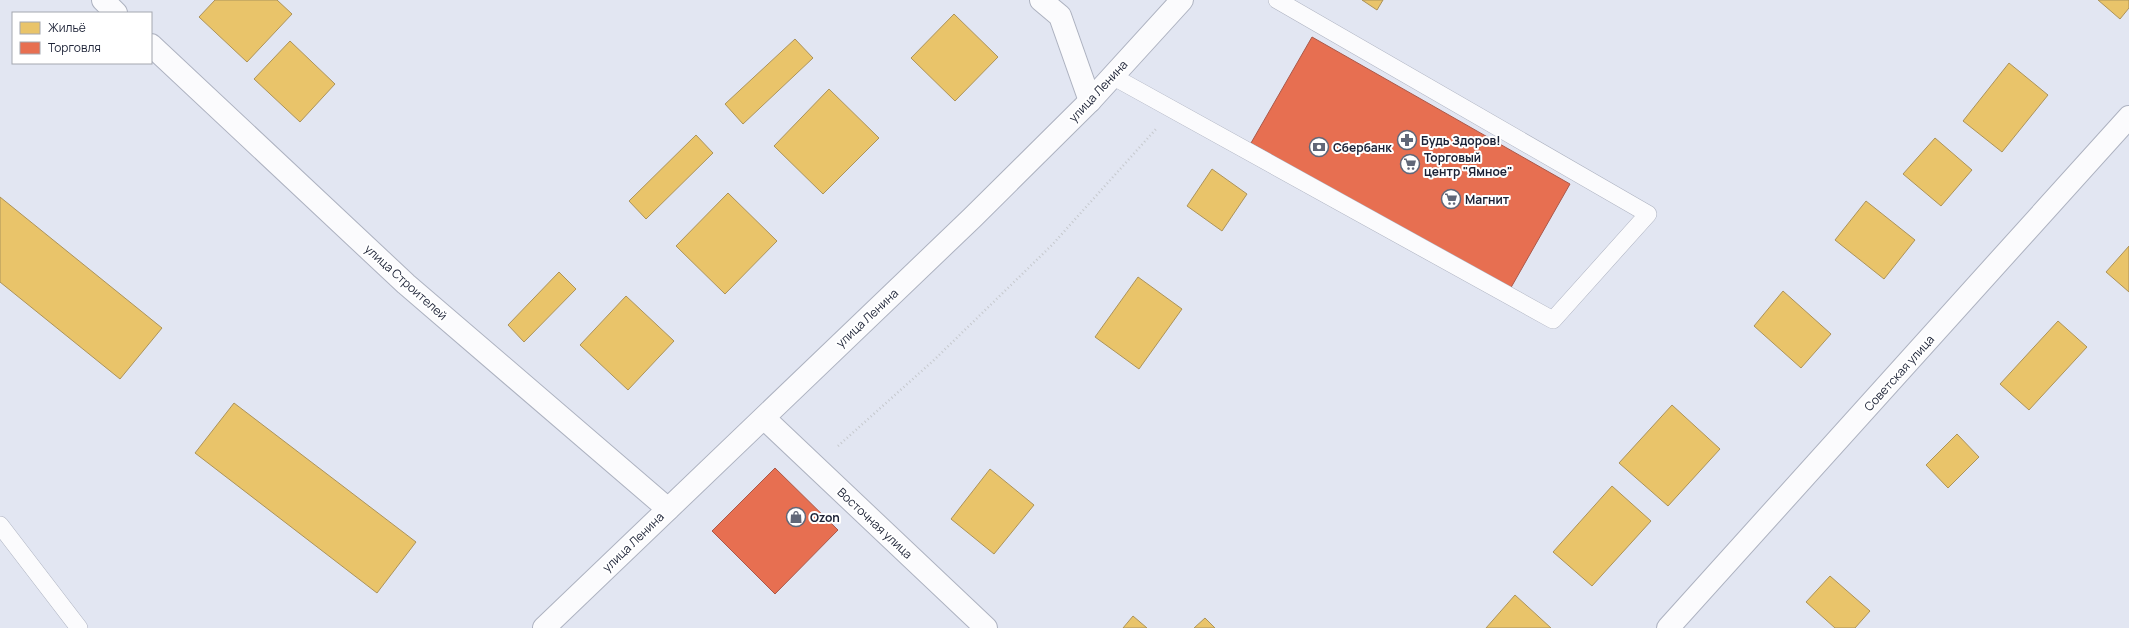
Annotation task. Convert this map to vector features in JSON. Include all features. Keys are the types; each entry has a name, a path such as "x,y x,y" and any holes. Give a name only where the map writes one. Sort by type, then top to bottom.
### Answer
{"street":[{"path":"103,0 115,12"},
{"path":"1041,0 1060,16 1090,101"},
{"name":"улица Ленина","path":"544,628 764,418 826,356 972,218 1090,101 1182,0"},
{"name":"улица Строителей","path":"152,46 406,284 668,509"},
{"name":"Советская улица","path":"1668,628 2129,117"},
{"name":"Восточная улица","path":"764,418 986,628"}],"lane":[{"path":"1112,76 1553,320 1648,214 1277,0"},
{"path":"0,526 79,628"}],"path":[{"path":"838,446 934,360 1052,245 1157,127"}],"building: Жильё":[{"path":"215,0 277,0 292,14 247,62 199,17"},
{"path":"1362,0 1383,0 1377,10"},
{"path":"2098,0 2129,0 2129,8 2120,19"},
{"path":"954,14 998,57 955,101 911,58"},
{"path":"795,39 813,58 743,124 725,104"},
{"path":"290,41 335,84 300,122 254,79"},
{"path":"2009,63 2048,95 2002,152 1963,121"},
{"path":"829,89 879,138 823,194 774,146"},
{"path":"696,135 713,153 646,219 629,201"},
{"path":"1935,138 1972,170 1941,206 1903,174"},
{"path":"1212,169 1247,194 1222,231 1187,206"},
{"path":"728,193 777,241 725,294 676,246"},
{"path":"0,197 162,328 120,379 0,282"},
{"path":"1866,201 1915,240 1884,279 1835,240"},
{"path":"2129,246 2129,292 2106,272"},
{"path":"559,272 576,289 524,342 508,325"},
{"path":"1138,277 1182,309 1139,369 1095,337"},
{"path":"1783,291 1831,334 1801,368 1754,326"},
{"path":"626,296 674,341 628,390 580,345"},
{"path":"2058,321 2087,347 2029,410 2000,384"},
{"path":"234,403 416,542 377,593 195,453"},
{"path":"1672,405 1720,449 1668,506 1619,463"},
{"path":"1957,434 1979,457 1948,488 1926,465"},
{"path":"990,469 1034,505 994,554 951,519"},
{"path":"1612,486 1651,521 1592,586 1553,552"},
{"path":"1830,576 1870,611 1855,628 1835,628 1806,602"},
{"path":"1515,595 1551,628 1486,628"},
{"path":"1133,616 1147,628 1123,628"},
{"path":"1205,618 1215,628 1194,628"}],"building: Торговля":[{"name":"Торговый центр \"Ямное\"","path":"1312,37 1570,184 1509,291 1251,143"},
{"path":"775,468 838,530 775,594 712,531"}],"place":[{"name":"Будь Здоров!","path":"1407,140"},
{"name":"Сбербанк","path":"1319,147"},
{"name":"Торговый центр \"Ямное\"","path":"1410,164"},
{"name":"Магнит","path":"1451,199"},
{"name":"Ozon","path":"796,517"}]}
